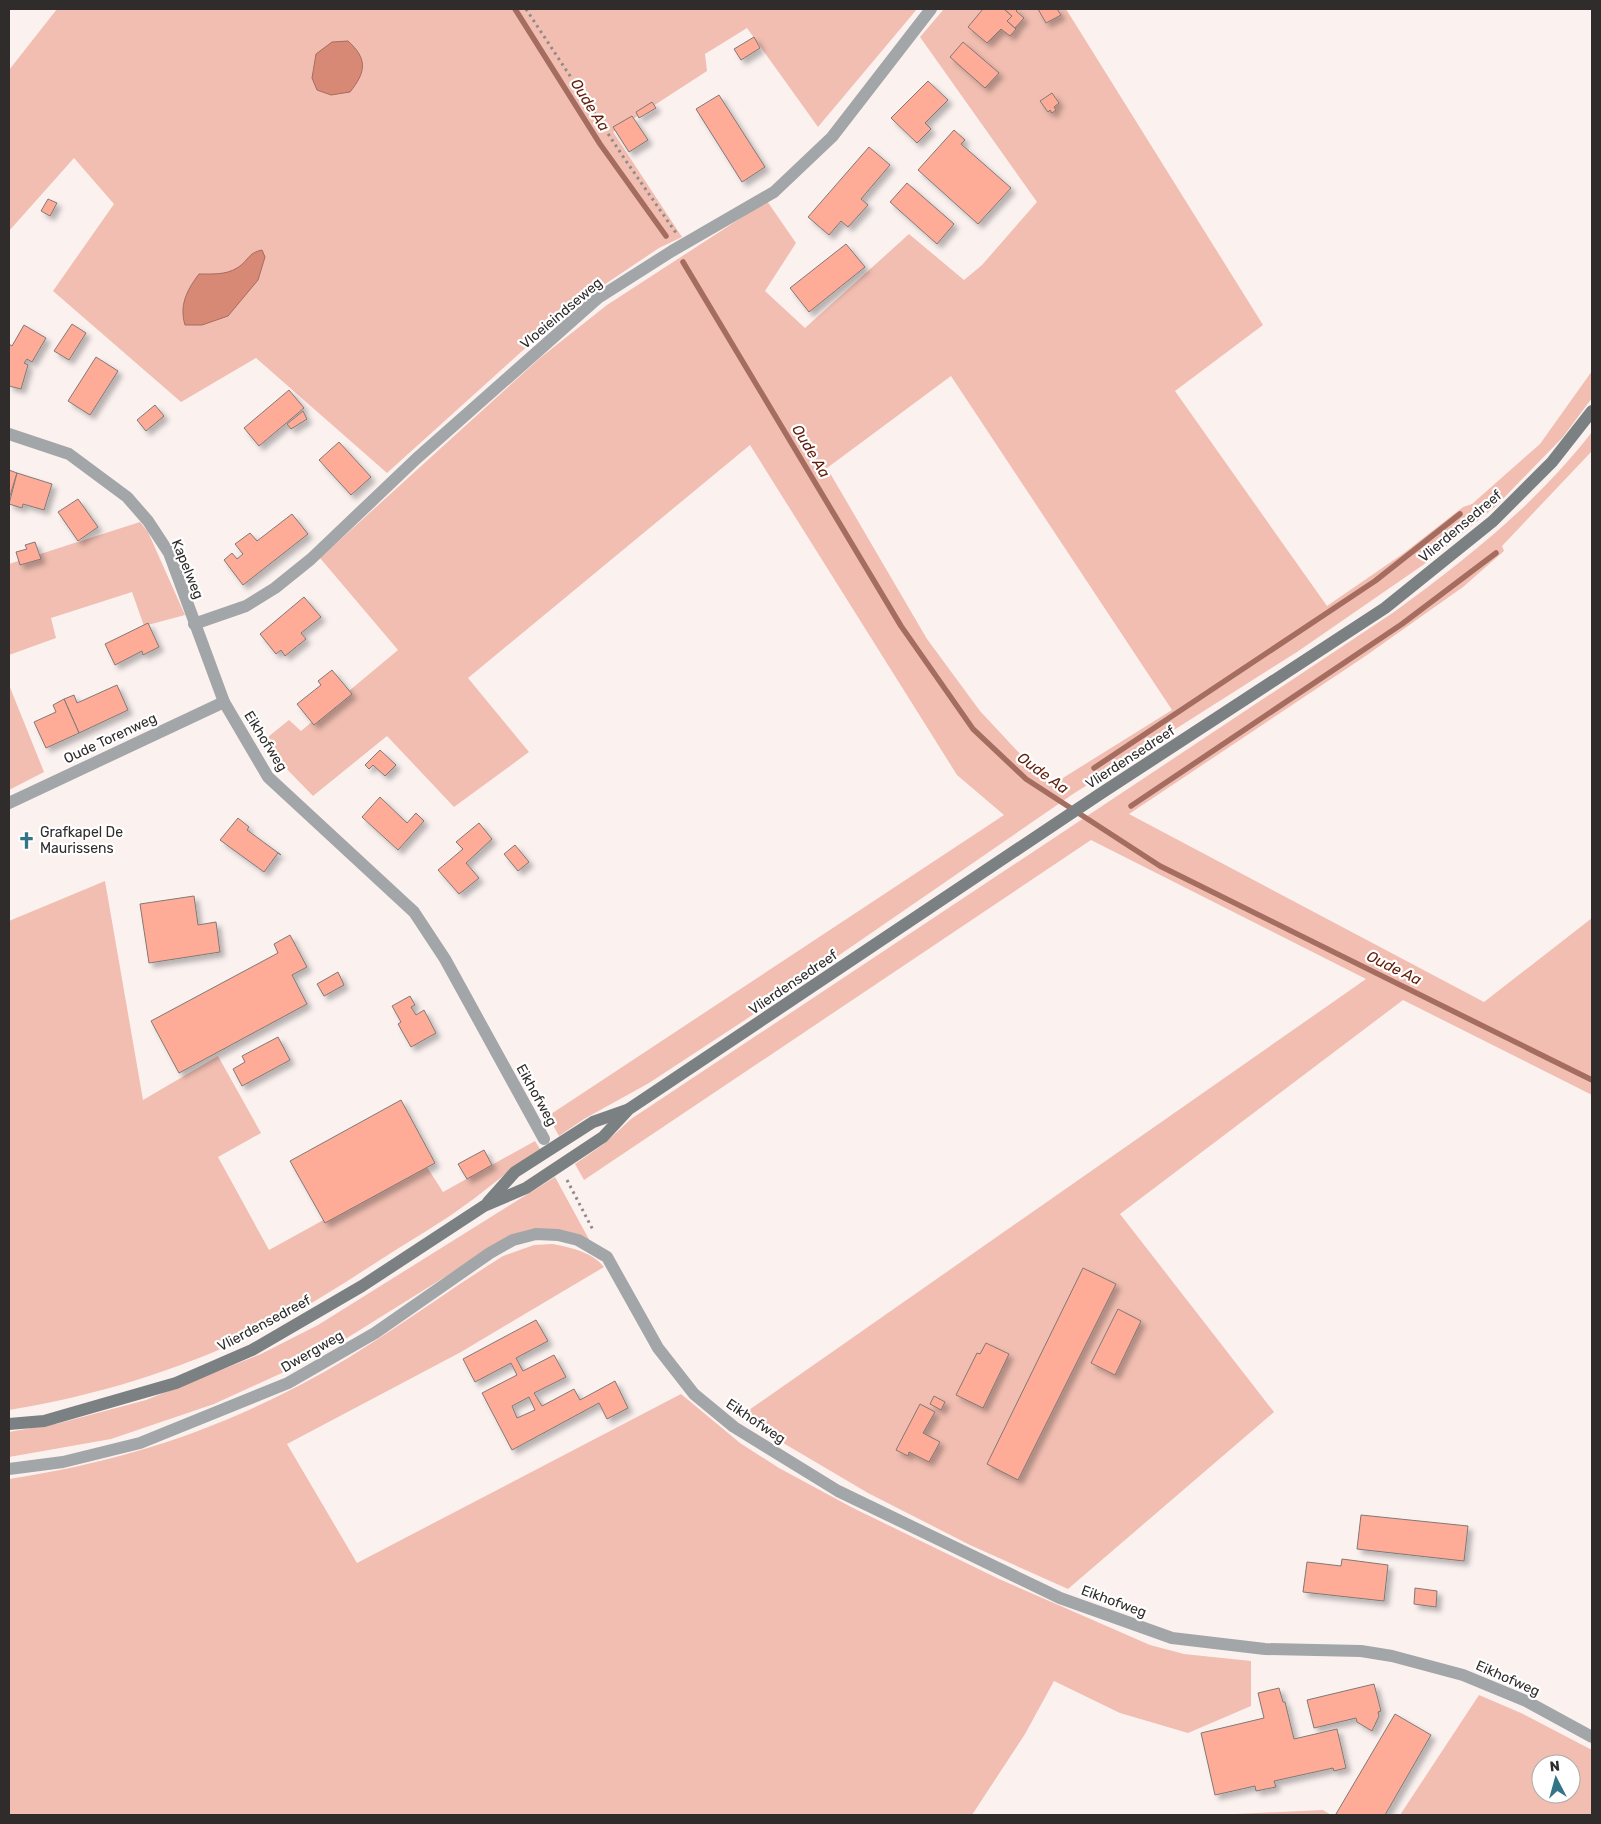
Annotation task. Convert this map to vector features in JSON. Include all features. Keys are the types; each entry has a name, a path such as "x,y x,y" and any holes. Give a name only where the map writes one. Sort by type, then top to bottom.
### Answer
{"main road":[{"name":"Vlierdensedreef","path":"9,1424 44,1421 176,1383 252,1350 362,1286 484,1206 526,1188 603,1137 629,1109 1100,794 1385,608 1493,521 1552,462 1592,411"},
{"name":"Vlierdensedreef","path":"484,1206 515,1172 593,1122 629,1109"}],"street":[{"name":"Vloeieindseweg","path":"194,624 246,606 275,588 311,559 416,459 598,298 684,244 774,192 832,137 931,9"},
{"name":"Kapelweg","path":"9,434 69,454 128,497 148,521 169,552 224,702"},
{"name":"Oude Torenweg","path":"9,802 224,702"},
{"name":"Eikhofweg","path":"224,702 268,777 414,912 445,959 544,1138"},
{"name":"Dwergweg","path":"9,1469 63,1462 140,1443 288,1383 375,1333 490,1253 513,1240 536,1234 558,1235 578,1240 607,1257"},
{"name":"Eikhofweg","path":"607,1257 658,1348 694,1394 734,1427 847,1495 1060,1598 1172,1638 1265,1649 1360,1651 1392,1656 1462,1675 1526,1701 1592,1737"}],"path":[{"path":"526,9 624,158 684,244"},
{"path":"560,1166 595,1234"}],"shaded area":[{"path":"57,9 917,9 818,127 747,28 705,54 707,71 613,132 682,237 659,248 571,307 387,473 256,358 181,402 53,291 114,204 74,158 9,231 9,70"},
{"path":"944,9 1066,9 1263,325 1175,391 1327,606 1404,553 1463,507 1472,504 1540,444 1592,371 1592,398 1563,437 1497,505 1423,565 1297,652 1073,794 745,1020 649,1083 584,1119 559,1136 548,1116 1004,815 957,775 750,445 468,678 529,752 454,807 387,736 313,796 277,759 263,741 289,720 301,731 398,650 320,558 540,358 607,305 767,201 796,243 765,291 805,328 909,234 964,280 982,265 1037,202 920,37","holes":["951,376 1172,710 1050,786 980,711 927,639 827,468"]},
{"path":"348,41 362,60 362,72 355,85 350,92 331,95 317,90 312,78 316,54 332,42"},
{"path":"262,250 265,257 258,280 228,316 202,325 185,325 183,311 185,298 199,274 228,272 241,265 253,253"},
{"path":"1592,432 1592,451 1502,546 1504,551 1463,587 1364,657 1129,814 1484,1002 1592,918 1592,1095 1403,1000 1120,1214 1274,1412 1068,1589 970,1545 868,1493 739,1417 1366,979 1091,840 584,1180 575,1164 604,1144 631,1119 1394,612 1474,550 1524,507 1570,459"},
{"path":"140,522 148,532 185,615 144,626 132,592 51,618 56,638 9,655 9,564"},
{"path":"9,685 44,772 9,790"},
{"path":"105,881 143,1100 218,1056 261,1133 218,1157 269,1250 425,1164 443,1192 535,1141 540,1149 444,1220 316,1300 258,1332 224,1348 154,1375 82,1395 9,1410 9,921"},
{"path":"555,1177 591,1243 534,1230 456,1270 339,1343 295,1367 214,1404 111,1439 9,1457 9,1432 60,1423 146,1400 261,1354 318,1325"},
{"path":"552,1244 587,1254 604,1267 461,1352 287,1444 357,1563 681,1394 740,1443 779,1468 853,1508 999,1579 1150,1645 1184,1654 1251,1661 1251,1706 1188,1733 1120,1713 1054,1681 1025,1734 972,1815 9,1815 9,1479 124,1455 195,1432 230,1418 328,1370 503,1256 534,1245"},
{"path":"1479,1695 1521,1713 1592,1750 1592,1815 1400,1815"},
{"path":"1323,1810 1331,1815 1214,1815"}],"building":[{"path":"983,9 1004,9 1012,16 1007,21 1016,29 1010,36 1001,29 987,43 968,27"},
{"path":"1004,9 1018,9 1016,11 1024,18 1015,28 1007,21 1012,16"},
{"path":"1038,9 1057,9 1061,15 1046,23"},
{"path":"754,37 760,48 741,60 734,49"},
{"path":"963,42 999,73 985,88 950,57"},
{"path":"928,81 948,100 925,123 931,129 917,143 891,118"},
{"path":"1052,93 1059,103 1054,107 1056,110 1052,113 1050,110 1048,112 1040,101"},
{"path":"719,95 765,167 742,182 696,109"},
{"path":"652,102 656,108 639,118 636,112"},
{"path":"632,116 648,140 629,152 613,127"},
{"path":"954,130 965,140 961,144 1011,188 978,224 918,170"},
{"path":"869,147 890,165 861,199 868,205 848,227 841,221 829,235 808,217"},
{"path":"907,183 954,224 937,244 890,202"},
{"path":"48,199 57,203 50,216 41,211"},
{"path":"846,244 865,267 809,312 790,288"},
{"path":"72,324 86,333 69,360 54,351"},
{"path":"24,325 46,338 32,362 27,359 24,363 28,365 21,389 9,386 9,344 12,346"},
{"path":"96,357 118,371 90,415 68,401"},
{"path":"289,390 304,408 259,446 244,428"},
{"path":"155,405 164,416 146,431 137,420"},
{"path":"303,411 307,419 291,429 287,424"},
{"path":"339,442 371,477 351,495 319,460"},
{"path":"9,470 17,473 9,499"},
{"path":"17,473 52,484 44,510 23,504 22,508 9,504"},
{"path":"78,499 98,527 78,541 58,512"},
{"path":"292,514 308,534 243,585 224,560 232,553 237,559 243,554 235,544 250,533 257,541"},
{"path":"35,542 41,559 20,565 16,552 27,549 25,545"},
{"path":"304,597 321,617 301,633 306,639 285,656 281,650 276,654 260,634"},
{"path":"148,623 159,647 143,655 142,651 115,665 105,644"},
{"path":"332,670 352,694 314,725 297,704 321,685 318,681"},
{"path":"117,685 128,710 79,733 64,699 74,695 77,703"},
{"path":"64,699 79,733 46,748 34,722 56,712 53,705"},
{"path":"380,750 396,765 385,776 373,765 369,769 365,765"},
{"path":"380,797 407,823 416,813 424,821 398,850 362,817"},
{"path":"238,818 249,827 247,830 281,855 278,853 264,872 220,840"},
{"path":"479,823 492,839 466,863 479,878 459,894 438,870 463,849 456,842"},
{"path":"515,845 529,862 518,871 504,854"},
{"path":"194,896 198,925 216,922 220,952 149,963 140,904"},
{"path":"290,935 307,967 292,975 307,1004 179,1073 151,1021 278,953 274,944"},
{"path":"338,972 344,985 324,996 317,984"},
{"path":"410,996 415,1005 411,1007 416,1015 424,1010 436,1033 411,1047 398,1024 401,1022 392,1006"},
{"path":"278,1037 290,1060 242,1086 233,1069 245,1062 242,1056"},
{"path":"401,1100 435,1163 325,1223 290,1161"},
{"path":"484,1150 492,1165 467,1179 458,1164"},
{"path":"1083,1268 1116,1284 1018,1480 987,1464"},
{"path":"1118,1309 1141,1321 1115,1375 1091,1363"},
{"path":"536,1320 548,1341 516,1358 523,1371 554,1355 566,1377 534,1393 542,1406 574,1389 580,1400 615,1381 628,1408 607,1419 599,1403 512,1450 482,1393 517,1375 511,1363 475,1382 463,1359","holes":["529,1397 535,1410 517,1418 512,1406"]},
{"path":"986,1343 1009,1354 983,1408 956,1395 977,1353 980,1354"},
{"path":"934,1396 945,1402 941,1410 930,1404"},
{"path":"920,1404 935,1412 923,1433 940,1442 929,1462 909,1452 908,1456 896,1450"},
{"path":"1361,1515 1468,1526 1464,1561 1357,1549"},
{"path":"1342,1559 1388,1565 1384,1601 1303,1592 1307,1562 1341,1566"},
{"path":"1415,1588 1437,1591 1436,1607 1414,1604"},
{"path":"1374,1684 1381,1711 1378,1712 1379,1716 1372,1731 1357,1722 1356,1718 1314,1728 1307,1700"},
{"path":"1279,1688 1283,1702 1285,1702 1294,1739 1337,1729 1346,1768 1334,1771 1333,1768 1274,1781 1276,1787 1256,1791 1255,1786 1215,1795 1201,1733 1264,1718 1258,1693"},
{"path":"1395,1714 1431,1735 1385,1815 1336,1814"}],"waterway":[{"name":"Oude Aa","path":"515,9 600,144 666,236"},
{"name":"Oude Aa","path":"683,262 901,626 973,729 1026,779 1160,866 1592,1080"},
{"path":"1094,768 1375,581 1460,514"},
{"path":"1131,806 1402,624 1496,553"}],"place":[{"name":"Grafkapel De Maurissens","path":"26,840"}]}
